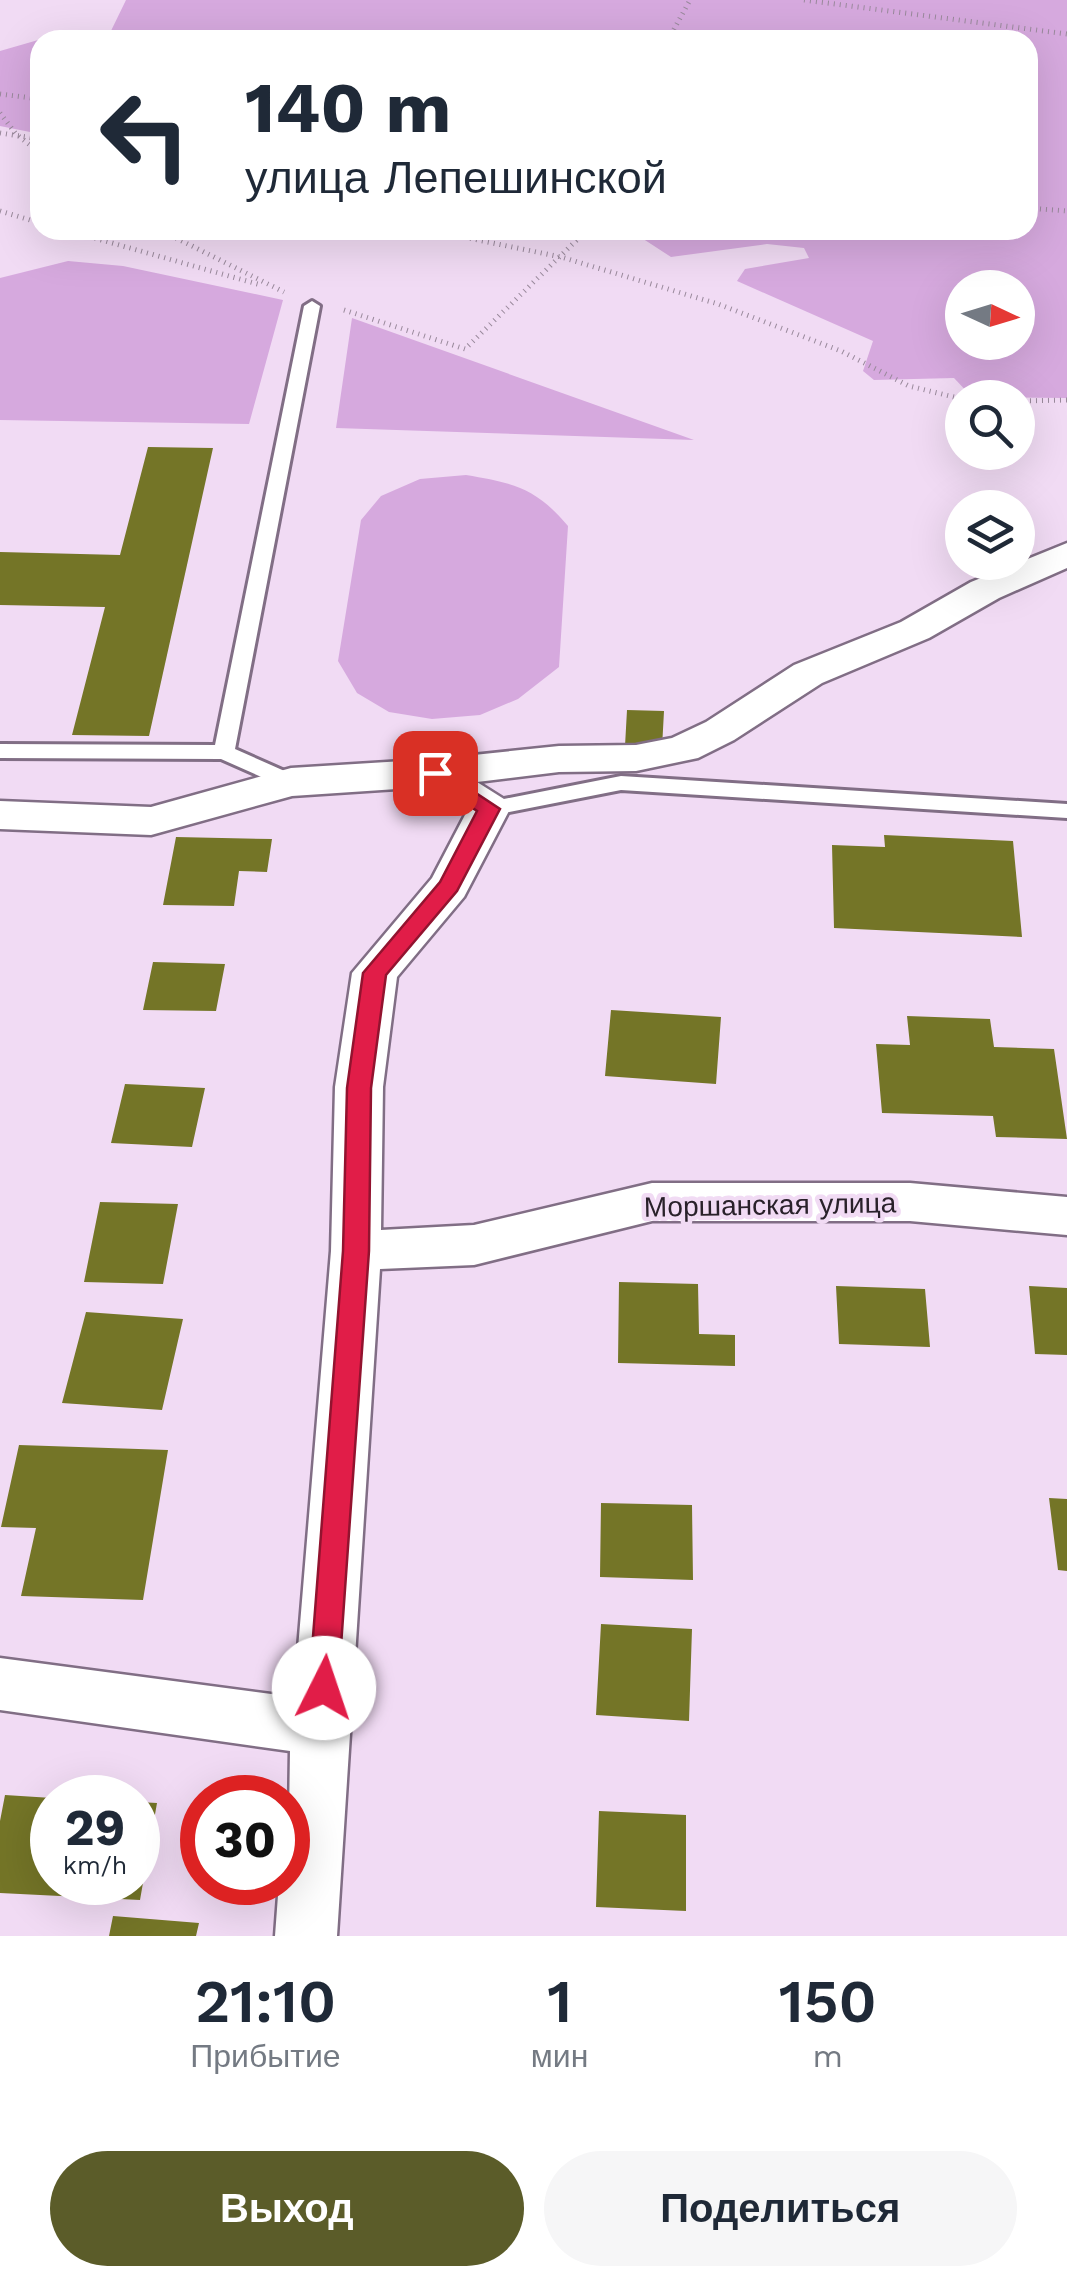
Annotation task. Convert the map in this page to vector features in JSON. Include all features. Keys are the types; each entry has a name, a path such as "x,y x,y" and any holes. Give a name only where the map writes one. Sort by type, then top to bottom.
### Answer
{"street":[{"path":"0,815 151,821 291,782 435,773 560,759 636,758 683,748 720,732 808,674 915,630 985,590 1067,554"},
{"path":"306,1936 356,1251 359,1088 375,973 449,886 489,809 435,773"},
{"name":"Моршанская улица","path":"356,1251 474,1245 652,1202 910,1202 1067,1216"},
{"path":"0,1684 320,1728"}],"lane":[{"path":"224,752 304,301"},
{"path":"0,751 224,752 291,782"},
{"path":"489,809 621,783 1067,811"}],"path":[{"path":"674,30 690,0"},
{"path":"804,0 1036,30"},
{"path":"1038,30 1067,34"},
{"path":"0,94 30,98"},
{"path":"0,113 30,145"},
{"path":"0,133 30,137"},
{"path":"1038,209 1067,211"},
{"path":"0,211 30,219"},
{"path":"102,240 277,289"},
{"path":"180,240 304,301"},
{"path":"476,240 561,258 718,304 841,351 909,386 945,395"},
{"path":"333,307 465,348 578,240"},
{"path":"1035,401 1067,400"}],"shaded area":[{"path":"126,0 1067,0 1067,398 1035,398 1035,380 874,380 863,371 873,341 737,281 745,269 809,258 804,248 767,244 671,257 645,240 1038,240 1038,30 111,30"},
{"path":"30,42 30,132 0,126 0,51"},
{"path":"68,261 123,266 283,300 249,424 0,420 0,278"},
{"path":"352,318 694,440 336,428"},
{"path":"466,475 523,489 545,503 568,526 559,667 518,699 480,715 432,719 389,712 357,693 338,661 361,520 381,496 420,479"}],"building":[{"path":"148,447 213,448 149,736 72,735 105,607 0,605 0,552 120,555"},
{"path":"627,710 664,711 662,748 625,746"},
{"path":"884,835 1013,841 1022,937 834,928 832,845 885,847"},
{"path":"176,837 272,839 267,872 239,871 234,906 163,905"},
{"path":"153,962 225,964 216,1011 143,1010"},
{"path":"611,1010 721,1017 716,1084 605,1076"},
{"path":"907,1016 990,1019 994,1047 1054,1049 1067,1139 996,1137 993,1116 882,1113 876,1044 910,1045"},
{"path":"125,1084 205,1088 192,1147 111,1143"},
{"path":"100,1202 178,1204 163,1284 84,1282"},
{"path":"619,1282 698,1284 699,1334 735,1335 735,1366 618,1363"},
{"path":"836,1286 925,1289 930,1347 839,1344"},
{"path":"1029,1286 1067,1288 1067,1355 1035,1354"},
{"path":"86,1312 183,1319 162,1410 62,1403"},
{"path":"19,1445 168,1450 143,1600 21,1596 36,1528 1,1527"},
{"path":"1049,1498 1067,1499 1067,1571 1058,1570"},
{"path":"601,1503 692,1505 693,1580 600,1577"},
{"path":"601,1624 692,1629 689,1721 596,1715"},
{"path":"5,1795 30,1797 30,1894 0,1893 0,1821"},
{"path":"599,1811 686,1815 686,1911 596,1907"},
{"path":"113,1916 199,1923 196,1936 109,1936"}],"route":[{"path":"324,1688 356,1251 359,1088 375,973 449,886 489,809 435,773"}]}
